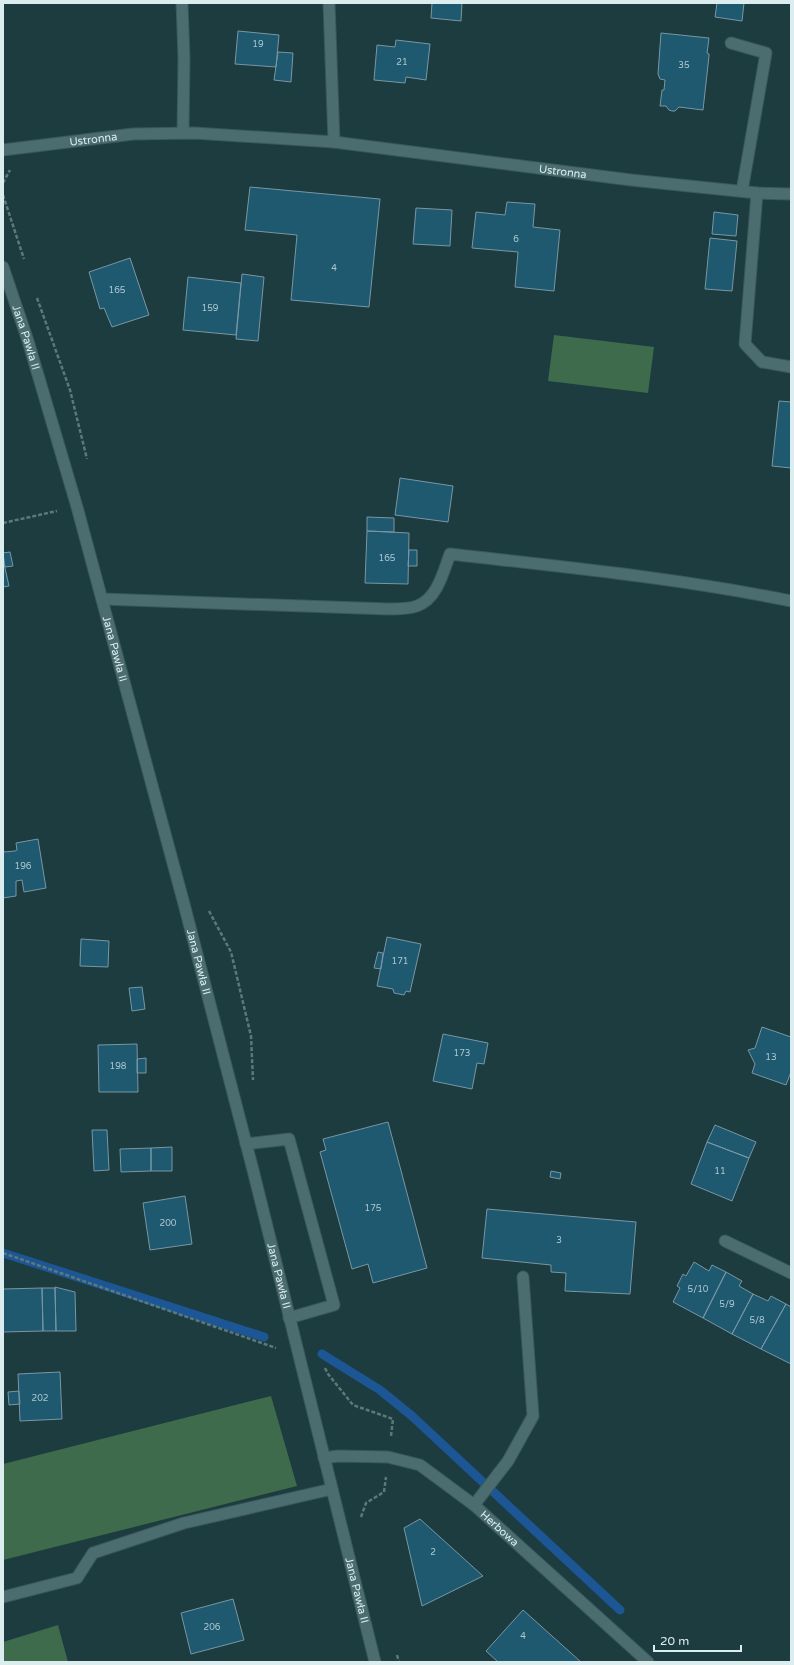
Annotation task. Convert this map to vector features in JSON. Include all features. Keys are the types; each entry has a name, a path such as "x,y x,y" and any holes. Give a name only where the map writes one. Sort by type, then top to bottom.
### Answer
{"street":[{"path":"182,3 184,58 183,132"},
{"path":"329,3 334,142"},
{"path":"731,43 766,52 742,191"},
{"name":"Ustronna","path":"3,150 133,134 183,132 334,142 631,180 757,193 791,194"},
{"path":"757,193 745,344 762,362 791,367"},
{"name":"Jana Pawła II","path":"3,267 28,341 77,507 102,599 246,1144 375,1662"},
{"path":"102,599 388,610 417,607 429,598 439,584 450,554 618,572 738,590 791,601"},
{"path":"246,1144 289,1139 334,1305 289,1318"},
{"path":"725,1241 791,1272"},
{"path":"474,1505 508,1461 534,1416 523,1277"},
{"name":"Herbowa","path":"324,1458 338,1456 388,1457 420,1465 474,1505 648,1662"},
{"path":"3,1597 77,1578 93,1553 176,1526 332,1489"}],"path":[{"path":"3,183 8,172 12,168"},
{"path":"3,523 77,507"},
{"path":"207,908 231,952 252,1046"},
{"path":"3,1253 278,1349"},
{"path":"361,1523 360,1518 366,1504 384,1492 386,1478"},
{"path":"396,1654 398,1662"}],"green space":[{"path":"554,335 654,347 648,393 548,381"},
{"path":"271,1396 297,1486 3,1560 3,1464"},
{"path":"58,1625 68,1662 3,1662 3,1642"}],"building":[{"path":"432,3 462,3 461,21 431,18"},
{"path":"717,3 744,3 742,21 715,17"},
{"path":"238,31 279,35 276,67 235,64"},
{"path":"661,33 709,38 707,53 709,56 703,110 679,107 675,111 672,111 666,106 660,106 665,80 660,79 658,74"},
{"path":"396,40 430,44 426,80 406,77 405,83 374,80 377,45 395,47"},
{"path":"278,52 293,53 291,82 274,80"},
{"path":"250,187 380,199 369,307 291,300 297,235 245,230"},
{"path":"507,202 535,204 533,227 560,230 554,291 515,287 518,252 472,248 476,212 505,215"},
{"path":"416,208 452,210 450,246 413,244"},
{"path":"714,212 738,215 736,236 712,234"},
{"path":"710,238 737,241 732,291 705,289"},
{"path":"130,258 149,315 112,327 104,308 100,309 89,272"},
{"path":"242,274 264,277 258,341 236,339"},
{"path":"188,277 241,283 236,335 183,330"},
{"path":"779,401 791,402 791,468 772,466"},
{"path":"400,478 453,486 448,522 395,515"},
{"path":"367,517 394,518 394,532 367,531"},
{"path":"367,531 409,533 408,584 365,583"},
{"path":"409,550 417,550 417,566 408,566"},
{"path":"10,552 13,566 5,567 3,553"},
{"path":"3,559 9,586 3,587"},
{"path":"38,839 46,888 24,892 22,880 16,881 16,896 3,898 3,848 4,852 15,851 17,850 16,843"},
{"path":"387,937 421,944 410,992 406,991 404,995 394,993 393,989 377,986"},
{"path":"81,939 109,941 108,967 80,966"},
{"path":"378,952 383,953 381,969 374,968"},
{"path":"142,987 145,1009 132,1011 129,988"},
{"path":"762,1027 791,1037 791,1072 786,1085 752,1073 755,1064 748,1050 755,1048"},
{"path":"443,1034 488,1043 484,1064 477,1063 472,1089 433,1081"},
{"path":"137,1044 138,1092 99,1092 98,1045"},
{"path":"146,1058 146,1073 137,1073 137,1059"},
{"path":"388,1122 427,1268 373,1283 368,1264 352,1269 320,1152 326,1150 323,1139"},
{"path":"715,1125 756,1142 749,1158 707,1142"},
{"path":"92,1130 107,1130 109,1170 94,1171"},
{"path":"707,1142 749,1158 732,1201 691,1184"},
{"path":"172,1147 172,1171 151,1171 151,1148"},
{"path":"151,1148 151,1171 121,1172 120,1149"},
{"path":"551,1171 561,1173 560,1179 550,1177"},
{"path":"185,1196 192,1244 150,1250 143,1203"},
{"path":"487,1209 636,1222 630,1294 565,1291 566,1273 551,1272 551,1265 482,1258"},
{"path":"694,1262 709,1271 712,1265 726,1272 703,1318 673,1302 680,1288 677,1286 683,1274 686,1276"},
{"path":"726,1272 742,1281 739,1286 753,1294 732,1334 703,1318"},
{"path":"55,1287 75,1292 76,1331 56,1331"},
{"path":"42,1288 55,1288 56,1331 43,1331"},
{"path":"42,1288 43,1331 3,1332 3,1289"},
{"path":"753,1294 768,1301 771,1296 786,1304 761,1349 732,1334"},
{"path":"786,1304 791,1307 791,1364 761,1349"},
{"path":"60,1372 62,1419 20,1421 18,1374"},
{"path":"19,1391 20,1404 9,1405 8,1392"},
{"path":"420,1519 483,1576 422,1606 404,1528"},
{"path":"233,1599 244,1640 191,1654 181,1613"},
{"path":"523,1610 581,1662 498,1662 486,1651"}],"waterway":[{"path":"3,1253 264,1337"},
{"path":"322,1354 380,1390 412,1416 620,1610"}]}
